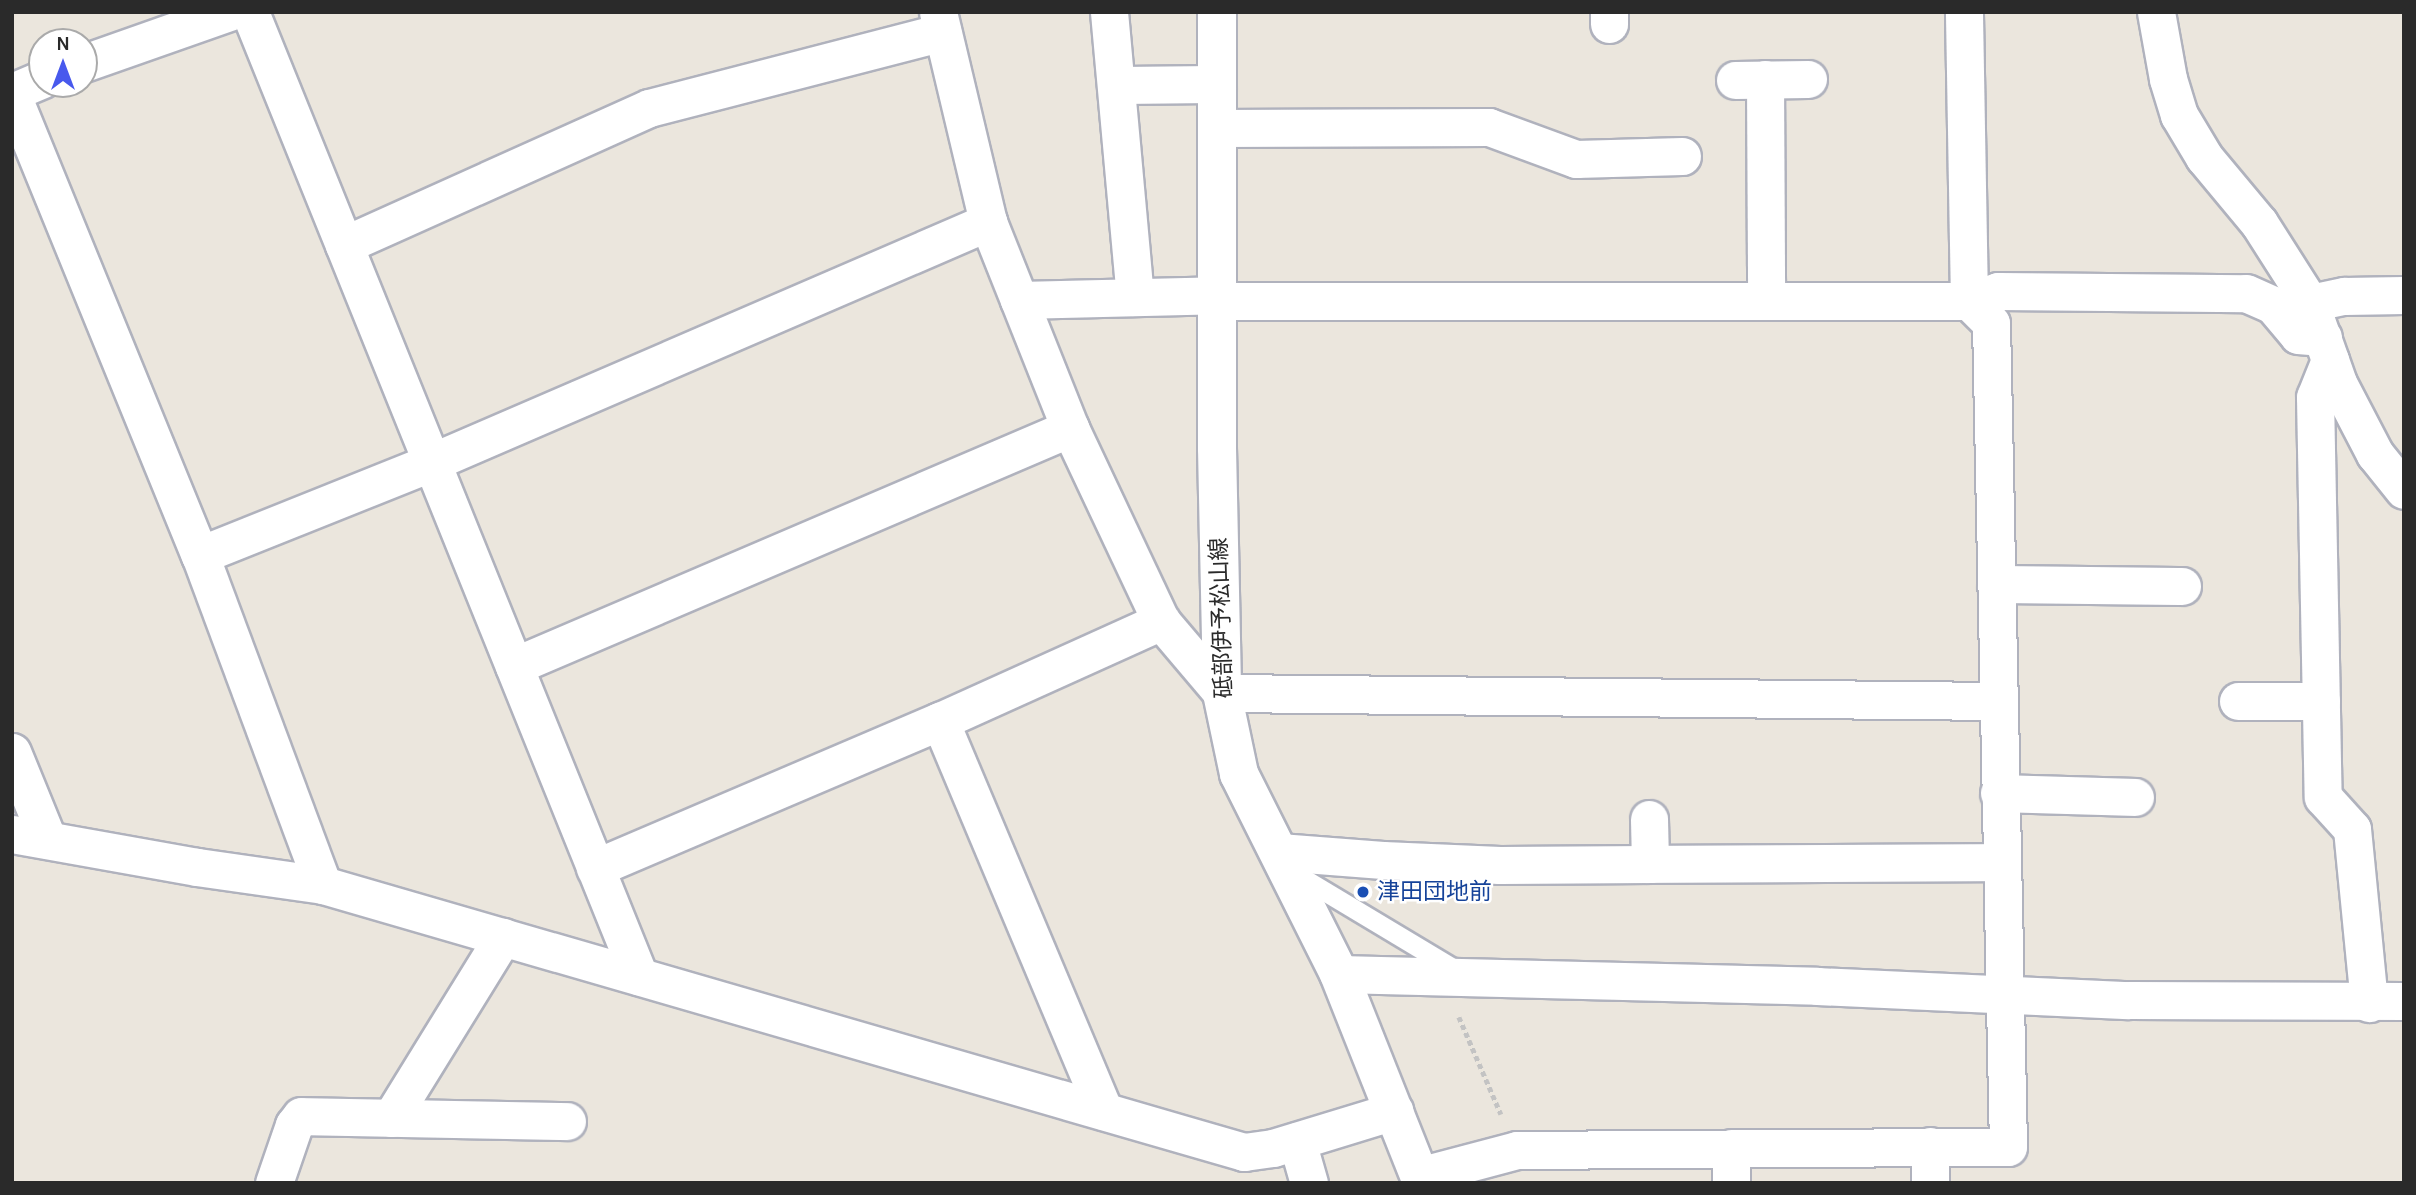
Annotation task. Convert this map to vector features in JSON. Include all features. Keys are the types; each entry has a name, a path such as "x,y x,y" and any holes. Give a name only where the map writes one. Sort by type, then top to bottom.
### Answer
{"main road":[{"name":"砥部伊予松山線","path":"1217,12 1222,693 1239,774 1339,974 1421,1179"}],"street":[{"path":"98,58 229,12"},
{"path":"250,12 639,976"},
{"path":"1109,12 1135,297"},
{"path":"1421,1179 1517,1150 1731,1166 1930,1146 2008,1147 1991,323 1969,301 1964,12"},
{"path":"2156,12 2168,79 2179,115 2204,157 2259,223 2310,303 2338,383 2375,454 2404,490"},
{"path":"344,245 649,108 940,22 988,222 1070,428 1161,621 1222,693 1998,701"},
{"path":"1766,301 1750,80 1808,79"},
{"path":"1116,85 1217,84"},
{"path":"28,86 12,93 200,555 323,884"},
{"path":"1217,128 1489,127 1576,159 1682,156"},
{"path":"200,555 432,462 988,222"},
{"path":"1019,300 1135,297 1969,301 1998,291 2246,293 2273,305 2298,335 2326,349"},
{"path":"2310,303 2344,296 2404,295"},
{"path":"1339,974 1817,986 2129,1000 2386,1002 2352,829 2323,797 2315,397 2326,349"},
{"path":"514,666 1070,428"},
{"path":"1996,584 2182,586"},
{"path":"596,868 940,721 1161,621"},
{"path":"2238,701 2321,701"},
{"path":"940,721 1104,1111"},
{"path":"12,752 48,840"},
{"path":"1999,793 2135,797"},
{"path":"1649,819 1650,864"},
{"path":"12,834 197,867 323,884 1244,1152 1297,1141 1394,1111"},
{"path":"1284,861 1487,864 2001,862"},
{"path":"391,1118 503,937"},
{"path":"274,1183 294,1125 302,1116 568,1121"},
{"path":"1297,1141 1308,1183"},
{"path":"1930,1146 1930,1183"}],"lane":[{"path":"1284,861 1455,978"}],"path":[{"path":"1455,978 1517,1150"}],"place":[{"name":"津田団地前","path":"1363,892"}]}
